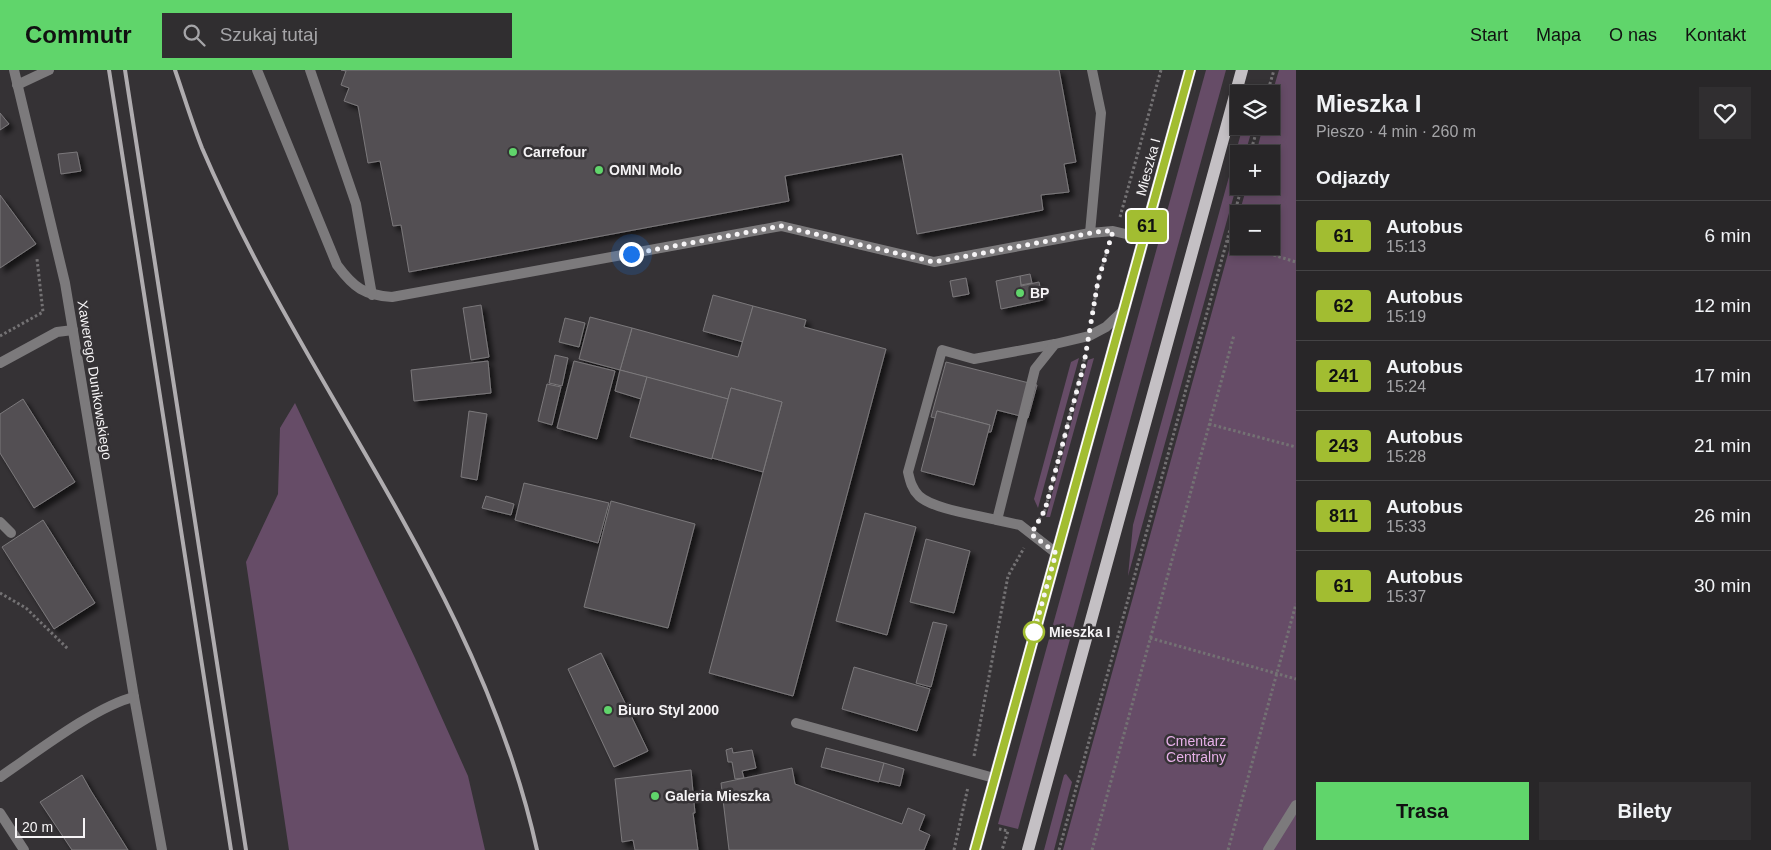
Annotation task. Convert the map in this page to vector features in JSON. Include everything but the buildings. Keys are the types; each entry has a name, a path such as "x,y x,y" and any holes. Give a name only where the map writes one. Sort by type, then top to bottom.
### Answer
{"main road":[{"name":"Mieszka I","path":"975,850 1190,70"},
{"path":"1028,850 1242,70"}],"street":[{"name":"Xawerego Dunikowskiego","path":"14,70 65,283 134,697 162,850"},
{"path":"17,85 49,70"},
{"path":"257,70 337,265 350,283 372,295 392,297 781,226 934,262 1090,233 1113,231 1143,238"},
{"path":"310,70 356,204 372,295"},
{"path":"1090,233 1101,113 1092,70"},
{"path":"1056,553 1020,525 939,506 920,497 911,486 908,472 942,350 974,359 1055,344 1088,336 1106,328 1124,310"},
{"path":"0,363 57,332 73,330"},
{"path":"997,520 1035,368 1055,344"},
{"path":"0,522 11,533"},
{"path":"0,777 80,724 122,700 134,697"},
{"path":"796,723 994,778"},
{"path":"1268,850 1296,805"},
{"path":"0,813 24,850"}],"path":[{"path":"954,850 971,772 1008,576 1045,510 1084,364 1098,281 1113,231 1121,214 1161,70"},
{"path":"1270,85 1274,70"},
{"path":"1059,850 1239,195"},
{"path":"1226,241 1230,242"},
{"path":"1274,255 1296,262"},
{"path":"0,336 43,312 37,259"},
{"path":"1092,850 1234,335"},
{"path":"1209,424 1296,447"},
{"path":"0,593 26,608 68,649"},
{"path":"1228,850 1296,604"},
{"path":"1150,638 1296,679"}],"green space":[{"path":"1206,70 1226,70 1018,829 998,824"},
{"name":"Cmentarz Centralny","path":"1279,70 1296,70 1296,850 1063,850 1230,247 1230,255 1280,255 1280,205 1242,205 1244,195 1280,195 1280,145 1258,145 1261,135 1280,135 1280,85 1275,85"},
{"path":"1241,135 1250,135 1248,145 1238,145"},
{"path":"1230,173 1230,195 1234,195 1128,576 1133,525"},
{"path":"1079,358 1038,508 1034,499 1071,362"},
{"path":"1094,358 1050,517 1046,517 1088,360"},
{"path":"295,403 415,658 468,776 485,850 289,850 246,562 278,494 280,428"},
{"path":"1066,774 1072,782 1054,850 1044,850 1064,775"}],"railway":[{"path":"109,70 231,850"},
{"path":"125,70 246,850"},
{"path":"175,70 202,148 244,237 290,323 387,492 433,577 475,664 510,755 537,850"}],"bus line":[{"name":"61","path":"975,850 1190,70"}],"place":[{"name":"Carrefour","path":"513,152"},
{"name":"OMNI Molo","path":"599,170"},
{"name":"BP","path":"1020,293"},
{"name":"Mieszka I","path":"1034,632"},
{"name":"Biuro Styl 2000","path":"608,710"},
{"name":"Galeria Mieszka","path":"655,796"}],"route":[{"path":"631,254 781,226 934,262 1102,231 1113,231 1098,281 1084,364 1045,510 1031,534 1056,553 1034,632"}]}
